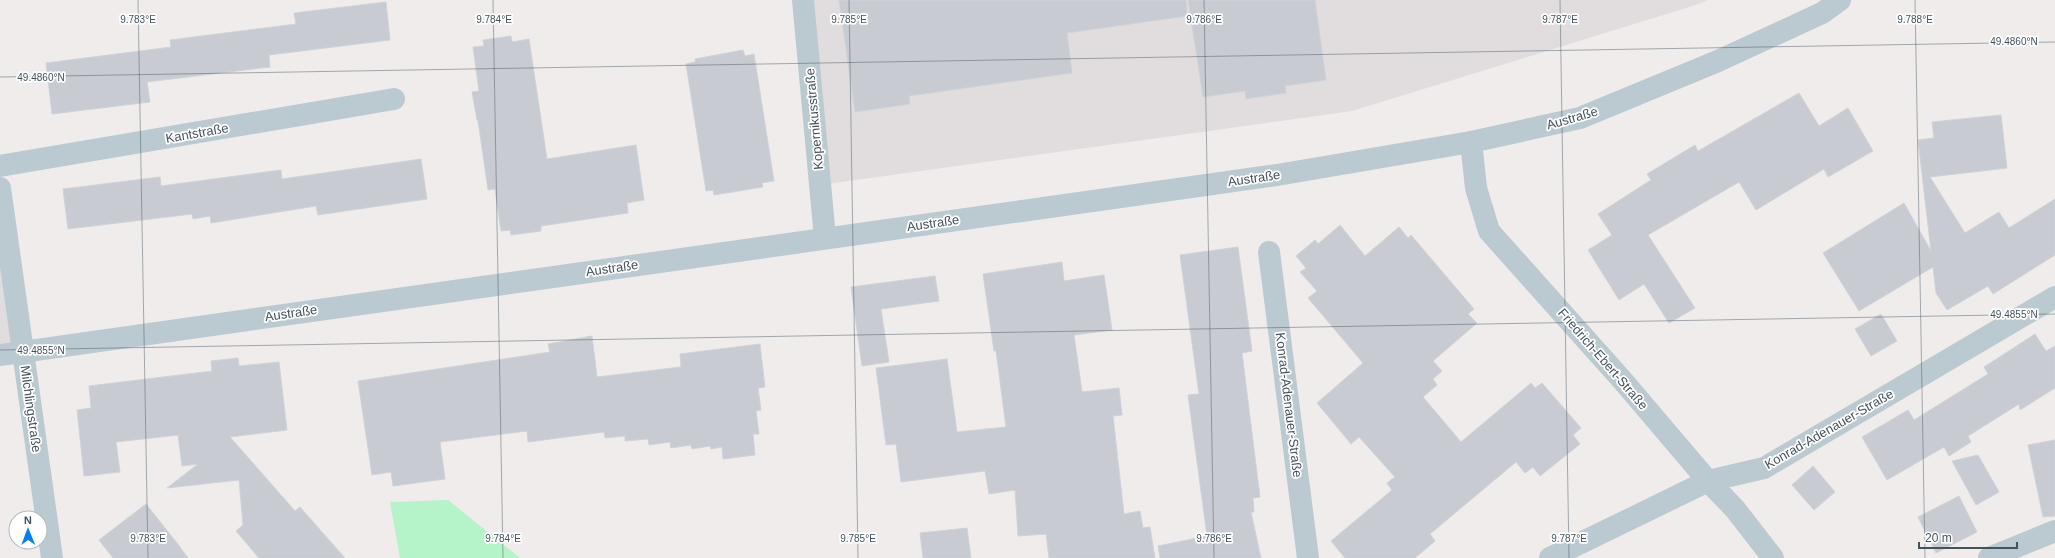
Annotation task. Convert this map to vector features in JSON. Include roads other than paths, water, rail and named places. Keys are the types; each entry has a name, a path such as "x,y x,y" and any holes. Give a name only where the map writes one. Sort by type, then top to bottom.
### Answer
{"street":[{"name":"Kopernikusstraße","path":"803,0 825,238"},
{"name":"Austraße","path":"0,355 23,350 1277,175 1471,142 1580,118 1718,61 1822,13 1840,0"},
{"name":"Kantstraße","path":"0,166 394,99"},
{"name":"Friedrich-Ebert-Straße","path":"1471,142 1476,188 1489,231 1623,381 1708,481 1735,509 1773,558"},
{"name":"Milchlingstraße","path":"0,188 52,558"},
{"name":"Konrad-Adenauer-Straße","path":"1269,252 1308,558"},
{"name":"Konrad-Adenauer-Straße","path":"1550,558 1708,481 1764,468 2055,298"},
{"path":"1989,558 2055,531"}]}
